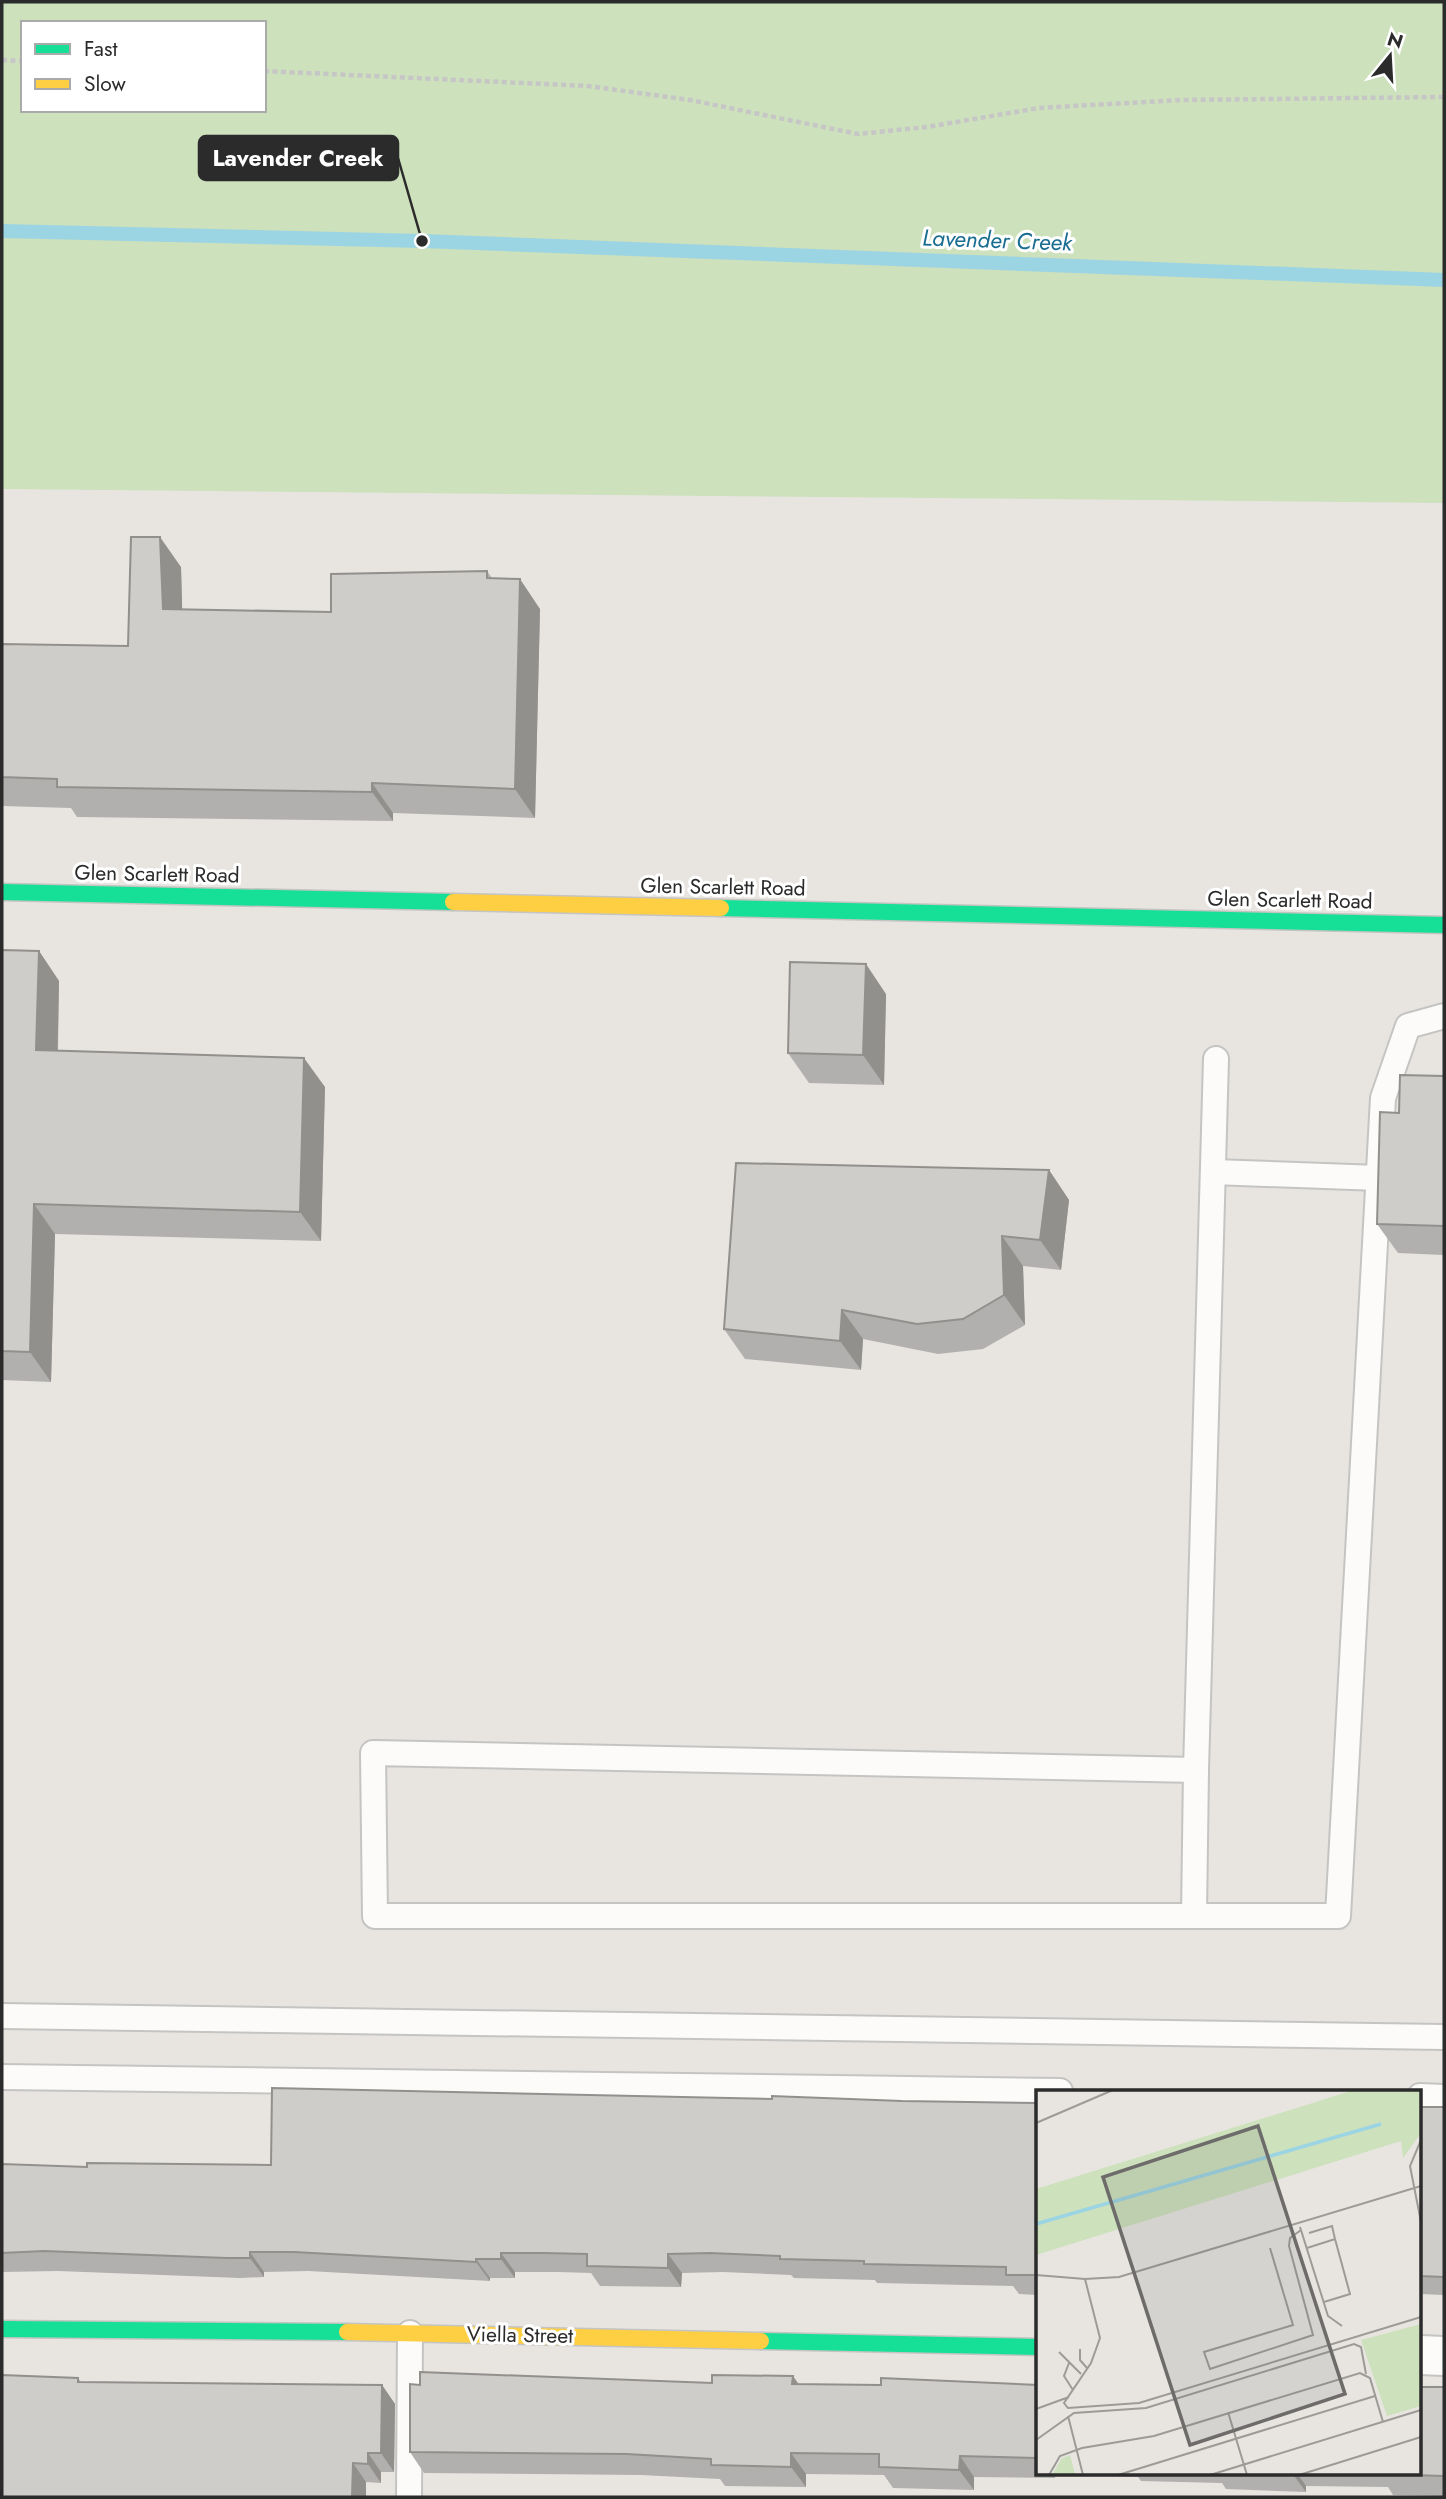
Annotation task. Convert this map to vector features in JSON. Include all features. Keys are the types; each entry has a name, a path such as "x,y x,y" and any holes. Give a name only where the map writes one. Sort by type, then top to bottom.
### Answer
{"street":[{"name":"Glen Scarlett Road","path":"2,891 1444,925"},
{"name":"Viella Street","path":"2,2329 410,2333 1036,2347"},
{"path":"1422,2355 1444,2356"}],"lane":[{"path":"1196,1770 373,1753 375,1916 1338,1916 1383,1098 1408,1026 1444,1016"},
{"path":"1194,1916 1216,1059"},
{"path":"1213,1172 1379,1178"},
{"path":"2,2016 1444,2037"},
{"path":"2,2077 1036,2091"},
{"path":"1422,2096 1444,2096"},
{"path":"409,2497 410,2333"}],"path":[{"path":"2,60 21,61"},
{"path":"266,71 588,86 690,100 858,134 926,127 1039,108 1180,100 1444,97"}],"green space":[{"path":"2,2 1444,2 1444,503 2,489"}],"building":[{"path":"131,537 160,537 163,609 331,612 331,574 487,571 487,578 520,579 515,789 372,783 372,792 57,787 57,779 2,777 2,644 128,646"},
{"path":"2,950 39,951 36,1050 304,1058 300,1212 34,1204 30,1352 2,1351"},
{"path":"790,962 866,964 863,1055 788,1053"},
{"path":"1400,1075 1444,1076 1444,1226 1377,1224 1380,1112 1399,1113"},
{"path":"736,1163 1049,1170 1040,1240 1002,1236 1004,1295 963,1319 917,1324 842,1310 840,1341 724,1329"},
{"path":"272,2088 1036,2103 1036,2275 1006,2275 1006,2267 864,2264 864,2261 780,2259 780,2256 710,2253 668,2254 668,2268 587,2266 587,2254 544,2253 501,2253 501,2259 476,2259 476,2262 294,2252 250,2252 250,2258 44,2251 2,2253 2,2164 87,2167 87,2163 271,2165"},
{"path":"1422,2107 1444,2107 1444,2277 1422,2276"},
{"path":"420,2372 712,2383 712,2375 793,2376 792,2384 881,2385 881,2378 1036,2385 1036,2458 960,2456 959,2470 879,2467 879,2454 791,2453 791,2467 711,2465 711,2459 627,2454 410,2452 410,2384 420,2385"},
{"path":"2,2375 78,2378 78,2382 382,2385 381,2453 368,2453 368,2464 353,2463 352,2497 2,2497"},
{"path":"1422,2387 1444,2387 1444,2476 1379,2474 1422,2474"}],"waterway":[{"name":"Lavender Creek","path":"2,231 422,241 1444,280"}],"traffic: fast":[{"path":"2,892 453,902"},
{"path":"721,908 1444,925"},
{"path":"2,2329 347,2332"},
{"path":"761,2341 1036,2347"}],"traffic: slow":[{"path":"453,902 721,908"},
{"path":"347,2332 761,2341"}],"place":[{"name":"Lavender Creek","path":"422,241"}]}
